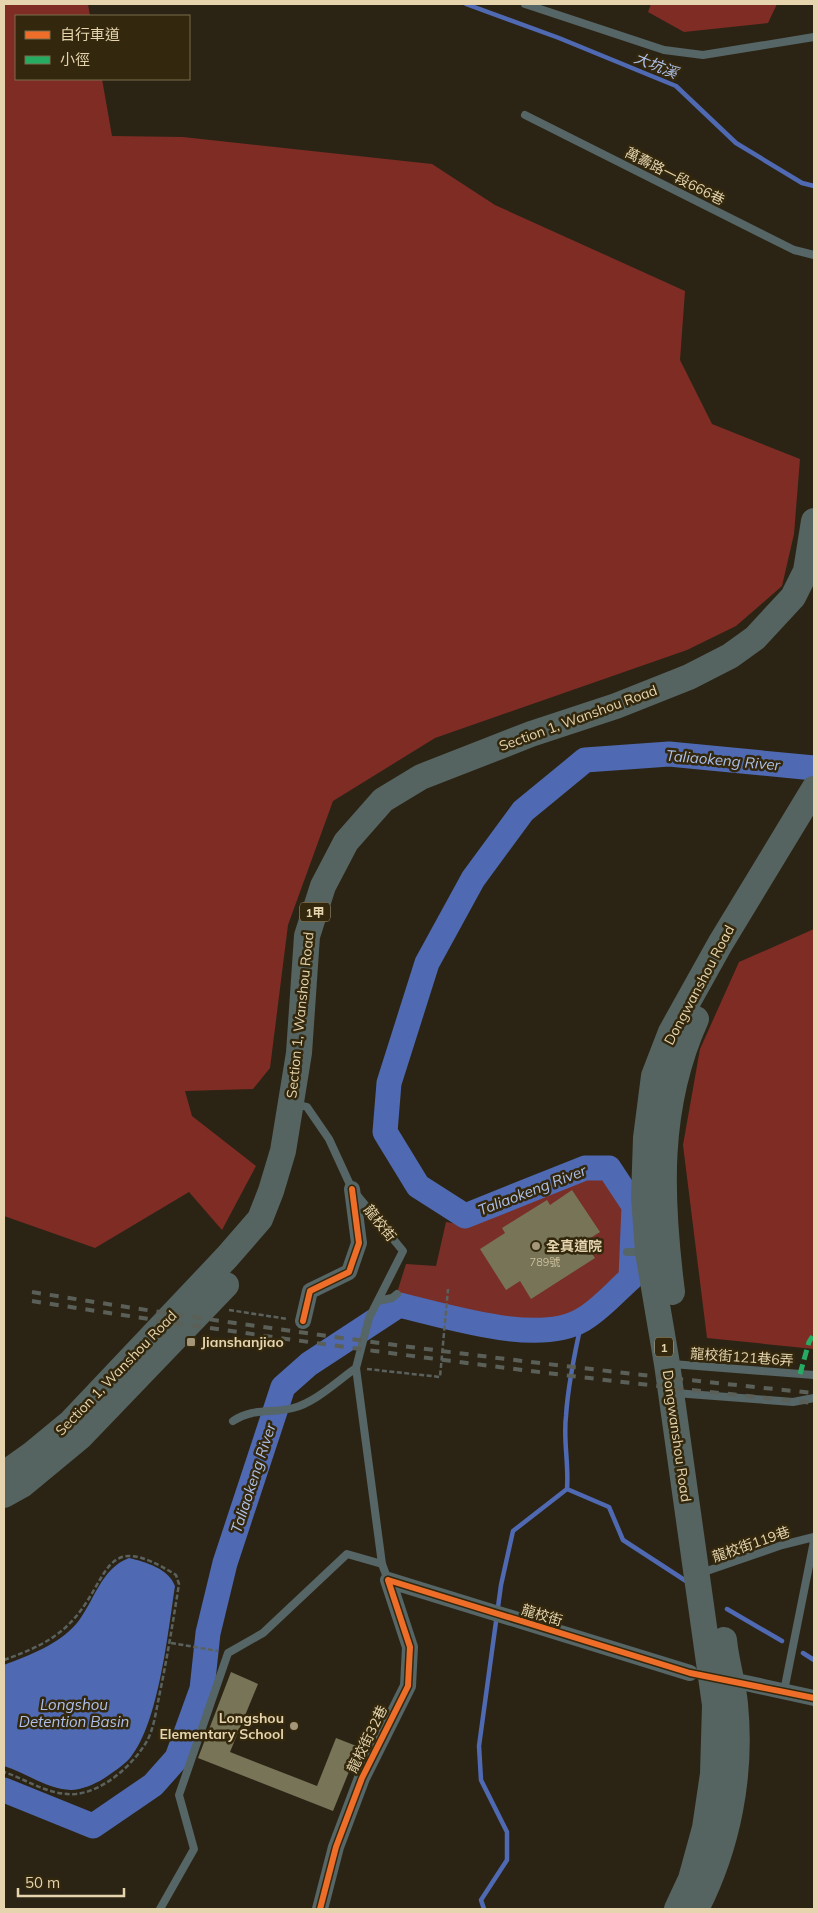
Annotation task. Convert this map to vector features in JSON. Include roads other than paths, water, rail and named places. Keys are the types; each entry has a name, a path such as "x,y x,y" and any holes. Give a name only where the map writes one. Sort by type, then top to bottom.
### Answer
{"main road":[{"name":"Section 1, Wanshou Road","path":"4,1495 22,1485 80,1438 167,1349 263,1243 286,1204 296,1170 307,936 333,864 346,842 383,800 420,777 531,734 616,706 689,677 730,656 755,638 793,597 806,572 814,521"},
{"name":"Section 1, Wanshou Road","path":"4,1474 31,1455 71,1422 228,1257 260,1219 299,1105 312,1045 324,938 344,878 366,839 411,797 697,691 749,664 792,625 814,588"},
{"name":"1","path":"806,817 814,789"},
{"name":"Dongwanshou Road","path":"696,1909 720,1855 732,1806 736,1755 735,1704 705,1572 674,1364 647,1252 644,1196 646,1138 654,1076 671,1032 720,944 806,817"},
{"name":"Dongwanshou Road","path":"677,1909 691,1879 706,1828 713,1774 715,1705 705,1572"}],"street":[{"path":"303,1321 310,1291 349,1272 359,1244 352,1189"},
{"name":"龍校街","path":"388,1580 690,1673"},
{"name":"龍校街32巷","path":"320,1909 336,1847 362,1778 408,1686 410,1647 388,1580"},
{"path":"741,1682 814,1698"}],"lane":[{"path":"525,4 664,50 703,55 814,37"},
{"name":"萬壽路一段666巷","path":"525,115 794,250 814,255"},
{"name":"龍校街","path":"299,1105 330,1139 352,1189 403,1251 369,1318 356,1368 382,1564 388,1580"},
{"path":"378,1301 392,1298 397,1294"},
{"name":"龍校街121巷6弄","path":"674,1364 814,1375"},
{"path":"233,1421 252,1411 292,1408 305,1404 356,1368"},
{"path":"678,1393 793,1402 814,1398"},
{"name":"龍校街119巷","path":"705,1572 814,1536"},
{"path":"784,1691 814,1542"},
{"path":"160,1909 194,1849 179,1795 228,1652 263,1634 347,1554 382,1564"}],"water":[{"name":"Longshou Detention Basin","path":"129,1558 156,1567 168,1575 175,1586 161,1676 148,1723 140,1742 124,1764 96,1783 75,1790 53,1787 4,1766 4,1665 43,1648 69,1631 83,1615 111,1569"}],"waterway":[{"name":"大坑溪","path":"466,4 559,38 676,86 736,143 802,183 814,186"},
{"name":"Taliaokeng River","path":"4,1790 93,1826 153,1785 177,1758 202,1689 208,1633 225,1563 283,1387 309,1364 399,1305 492,1326 517,1330 542,1330 563,1327 589,1316 631,1278 634,1206 609,1168 585,1168 465,1216 418,1186 385,1132 389,1083 427,963 473,879 523,811 585,760 669,754 814,768"},
{"path":"484,1909 481,1900 507,1860 507,1832 481,1780 479,1746 501,1585 513,1531 567,1489 565,1425 572,1368 582,1320"},
{"path":"567,1489 609,1507 623,1540 686,1581"},
{"path":"727,1609 782,1641"},
{"path":"803,1653 814,1660"}],"railway":[{"path":"32,1292 324,1336 618,1372 814,1393"},
{"path":"32,1301 422,1357 814,1403"}],"place":[{"name":"全真道院","path":"536,1246"},
{"name":"Jianshanjiao","path":"191,1342"},
{"name":"Longshou Elementary School","path":"294,1726"}]}
